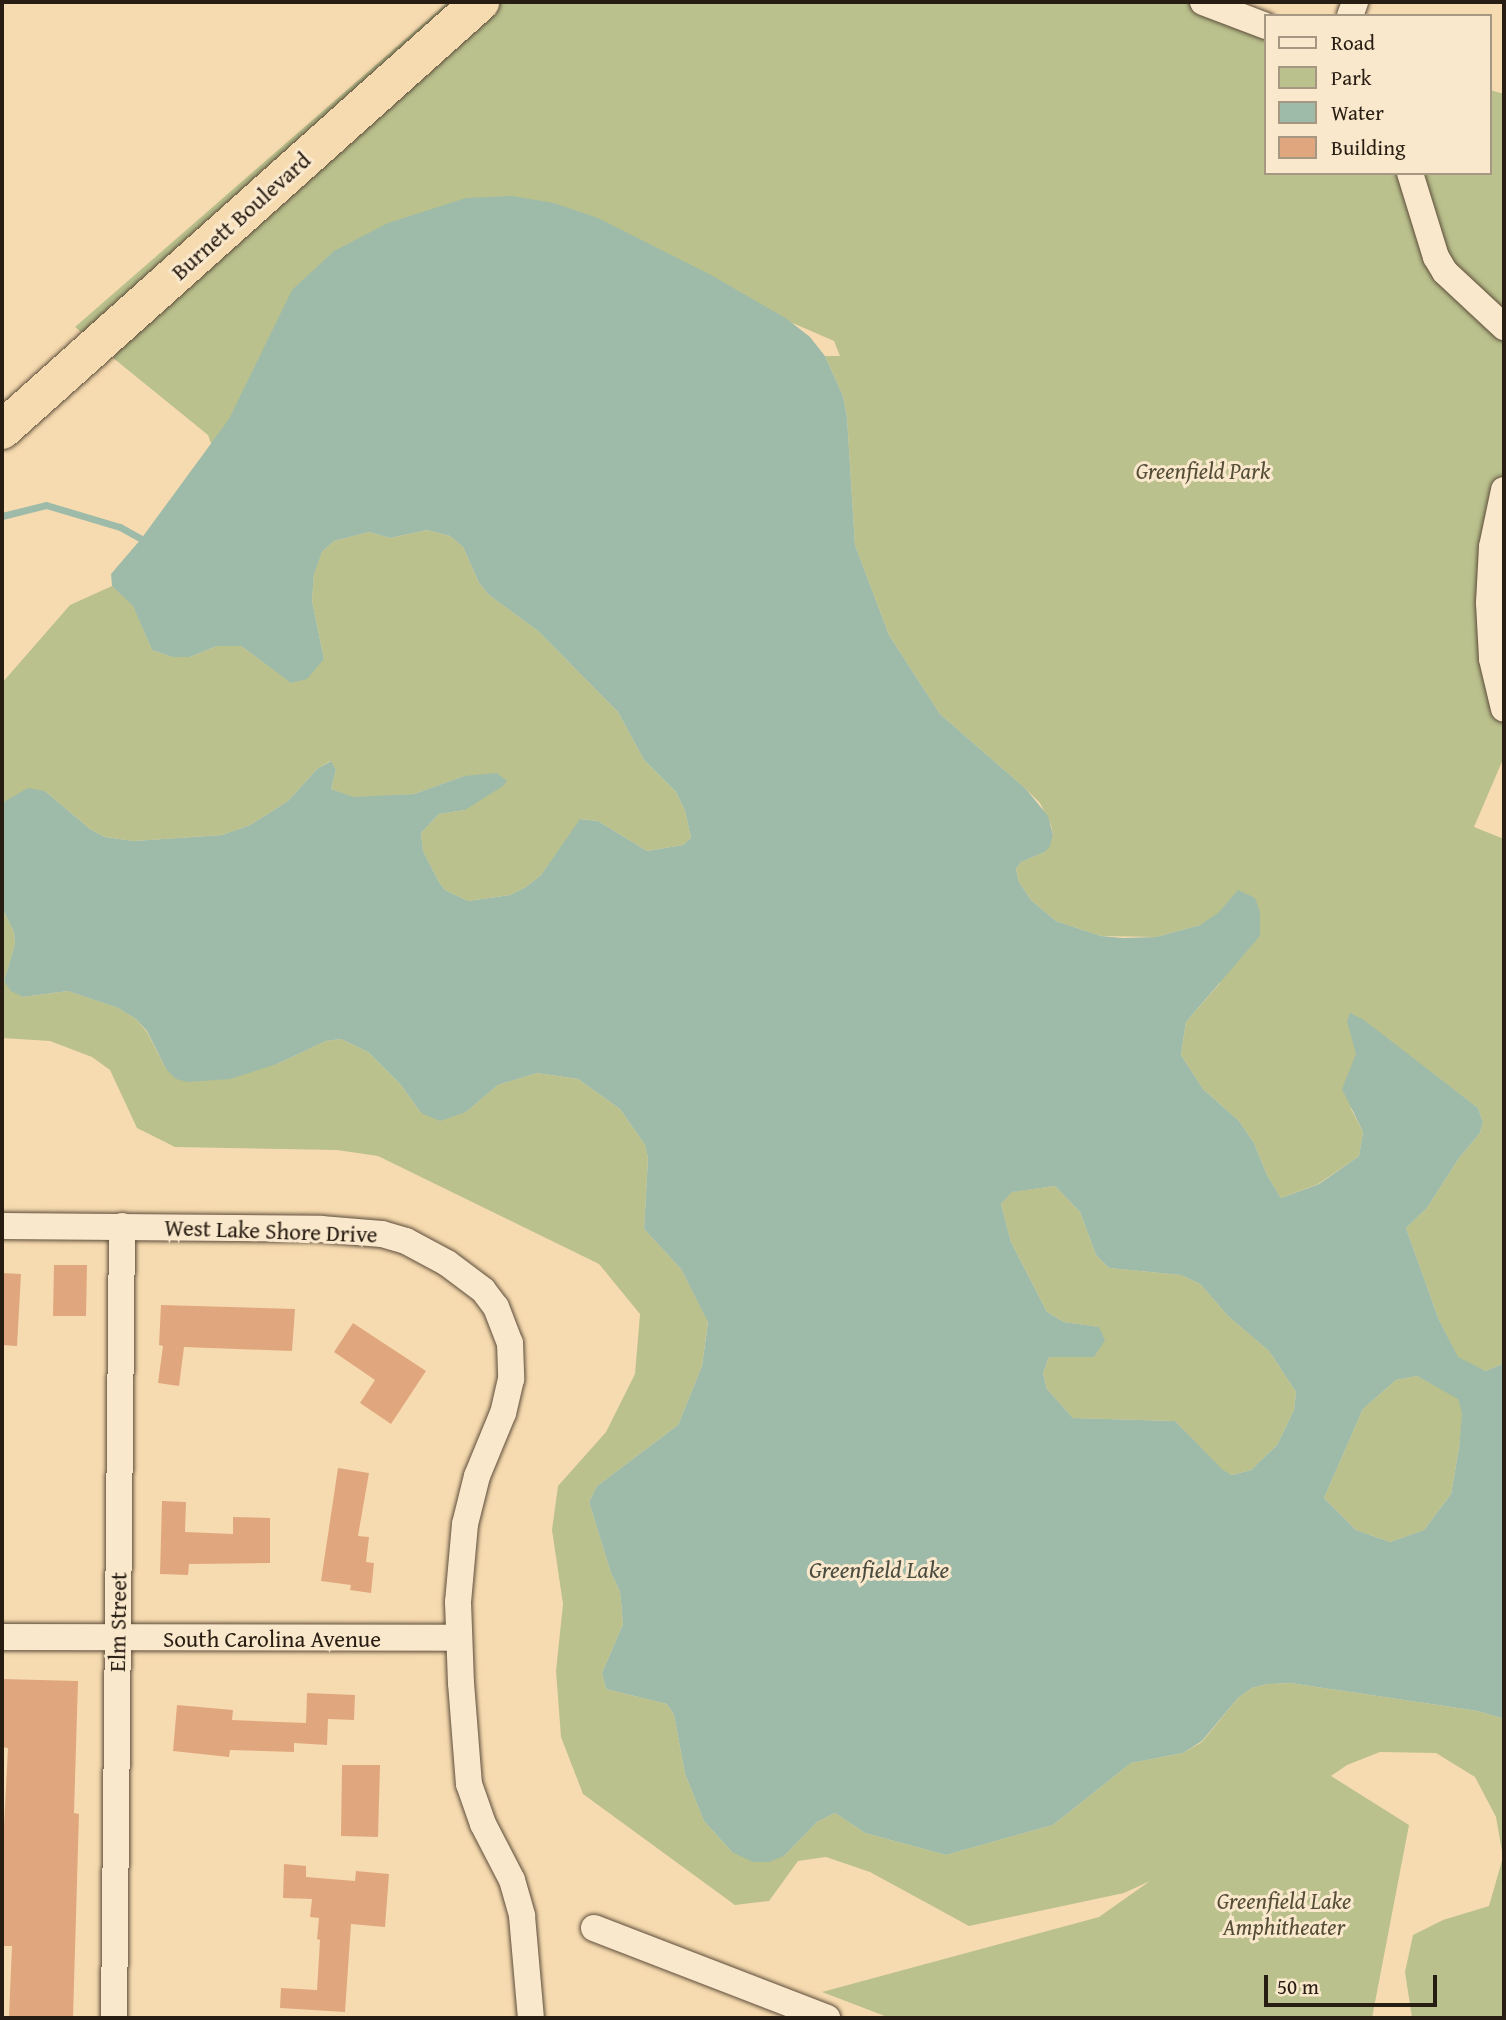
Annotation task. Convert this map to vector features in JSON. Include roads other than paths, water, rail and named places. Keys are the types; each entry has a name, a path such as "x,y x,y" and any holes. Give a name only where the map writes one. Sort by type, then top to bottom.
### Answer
{"highway":[{"name":"Burnett Boulevard","path":"2,430 480,2"}],"street":[{"path":"1203,2 1264,25"},
{"path":"1411,175 1436,257 1453,282 1504,327"},
{"path":"1504,490 1492,547 1489,603 1492,659 1504,709"},
{"name":"West Lake Shore Drive","path":"2,1226 321,1229 382,1234 427,1251 483,1290 505,1325 512,1361 511,1379 503,1413 485,1453 470,1499 462,1548 459,1638 470,1784 483,1824 512,1880 522,1916 531,2018"},
{"name":"Elm Street","path":"114,2018 122,1226"},
{"name":"South Carolina Avenue","path":"2,1637 459,1638"},
{"path":"594,1928 827,2018"}],"water":[{"name":"Greenfield Lake","path":"512,196 554,203 598,218 713,276 787,319 810,337 825,356 843,396 847,417 855,545 889,635 940,714 1026,789 1048,816 1053,835 1050,846 1045,852 1021,862 1016,869 1019,882 1031,900 1056,921 1101,936 1123,938 1156,937 1200,925 1218,913 1238,890 1255,898 1260,912 1260,936 1186,1022 1181,1055 1203,1089 1239,1121 1254,1143 1267,1175 1281,1198 1319,1184 1359,1156 1363,1132 1342,1089 1356,1054 1347,1021 1350,1013 1364,1020 1478,1108 1483,1122 1480,1133 1459,1158 1427,1208 1406,1228 1439,1320 1458,1357 1486,1371 1504,1363 1504,1719 1478,1711 1290,1683 1268,1684 1252,1688 1238,1698 1202,1741 1183,1753 1131,1763 1053,1825 946,1855 865,1833 835,1813 817,1822 784,1856 769,1862 753,1862 732,1852 704,1821 685,1774 674,1715 667,1704 606,1689 602,1673 623,1624 620,1592 611,1573 589,1502 597,1486 678,1425 702,1366 708,1322 681,1269 644,1229 648,1158 645,1145 620,1109 578,1079 537,1073 498,1085 466,1112 440,1121 421,1113 401,1085 368,1052 341,1039 326,1041 277,1064 230,1079 188,1082 176,1079 166,1069 147,1031 136,1019 118,1008 68,991 23,997 11,991 4,981 15,944 14,932 2,908 2,803 28,788 45,791 90,829 105,837 134,841 222,835 250,825 288,801 317,769 331,761 336,770 331,789 353,797 414,794 464,776 497,773 507,781 503,786 465,810 439,814 421,833 423,851 439,882 445,890 468,901 510,895 526,887 541,875 580,819 598,821 647,851 683,845 691,838 685,811 676,792 644,760 618,712 538,631 489,595 479,583 463,547 450,536 427,530 390,538 369,532 334,541 322,552 314,574 312,601 324,659 307,679 291,683 241,646 217,646 190,657 172,657 152,650 133,606 112,586 111,574 141,539 229,419 292,290 334,251 388,223 466,198","holes":["1055,1186 1080,1212 1096,1255 1109,1268 1181,1275 1200,1284 1229,1317 1269,1351 1296,1392 1294,1410 1277,1445 1251,1470 1232,1475 1223,1470 1175,1421 1073,1418 1047,1389 1043,1373 1049,1357 1094,1357 1105,1340 1099,1327 1064,1322 1047,1312 1011,1242 1001,1204 1012,1192","1417,1376 1458,1399 1462,1413 1459,1448 1451,1494 1424,1530 1390,1542 1356,1530 1324,1498 1363,1409 1396,1380"]}],"waterway":[{"path":"2,516 46,505 120,527 149,543"}],"park label":[{"name":"Greenfield Park","path":"1203,471"},
{"name":"Greenfield Lake Amphitheater","path":"1284,1914"}]}
